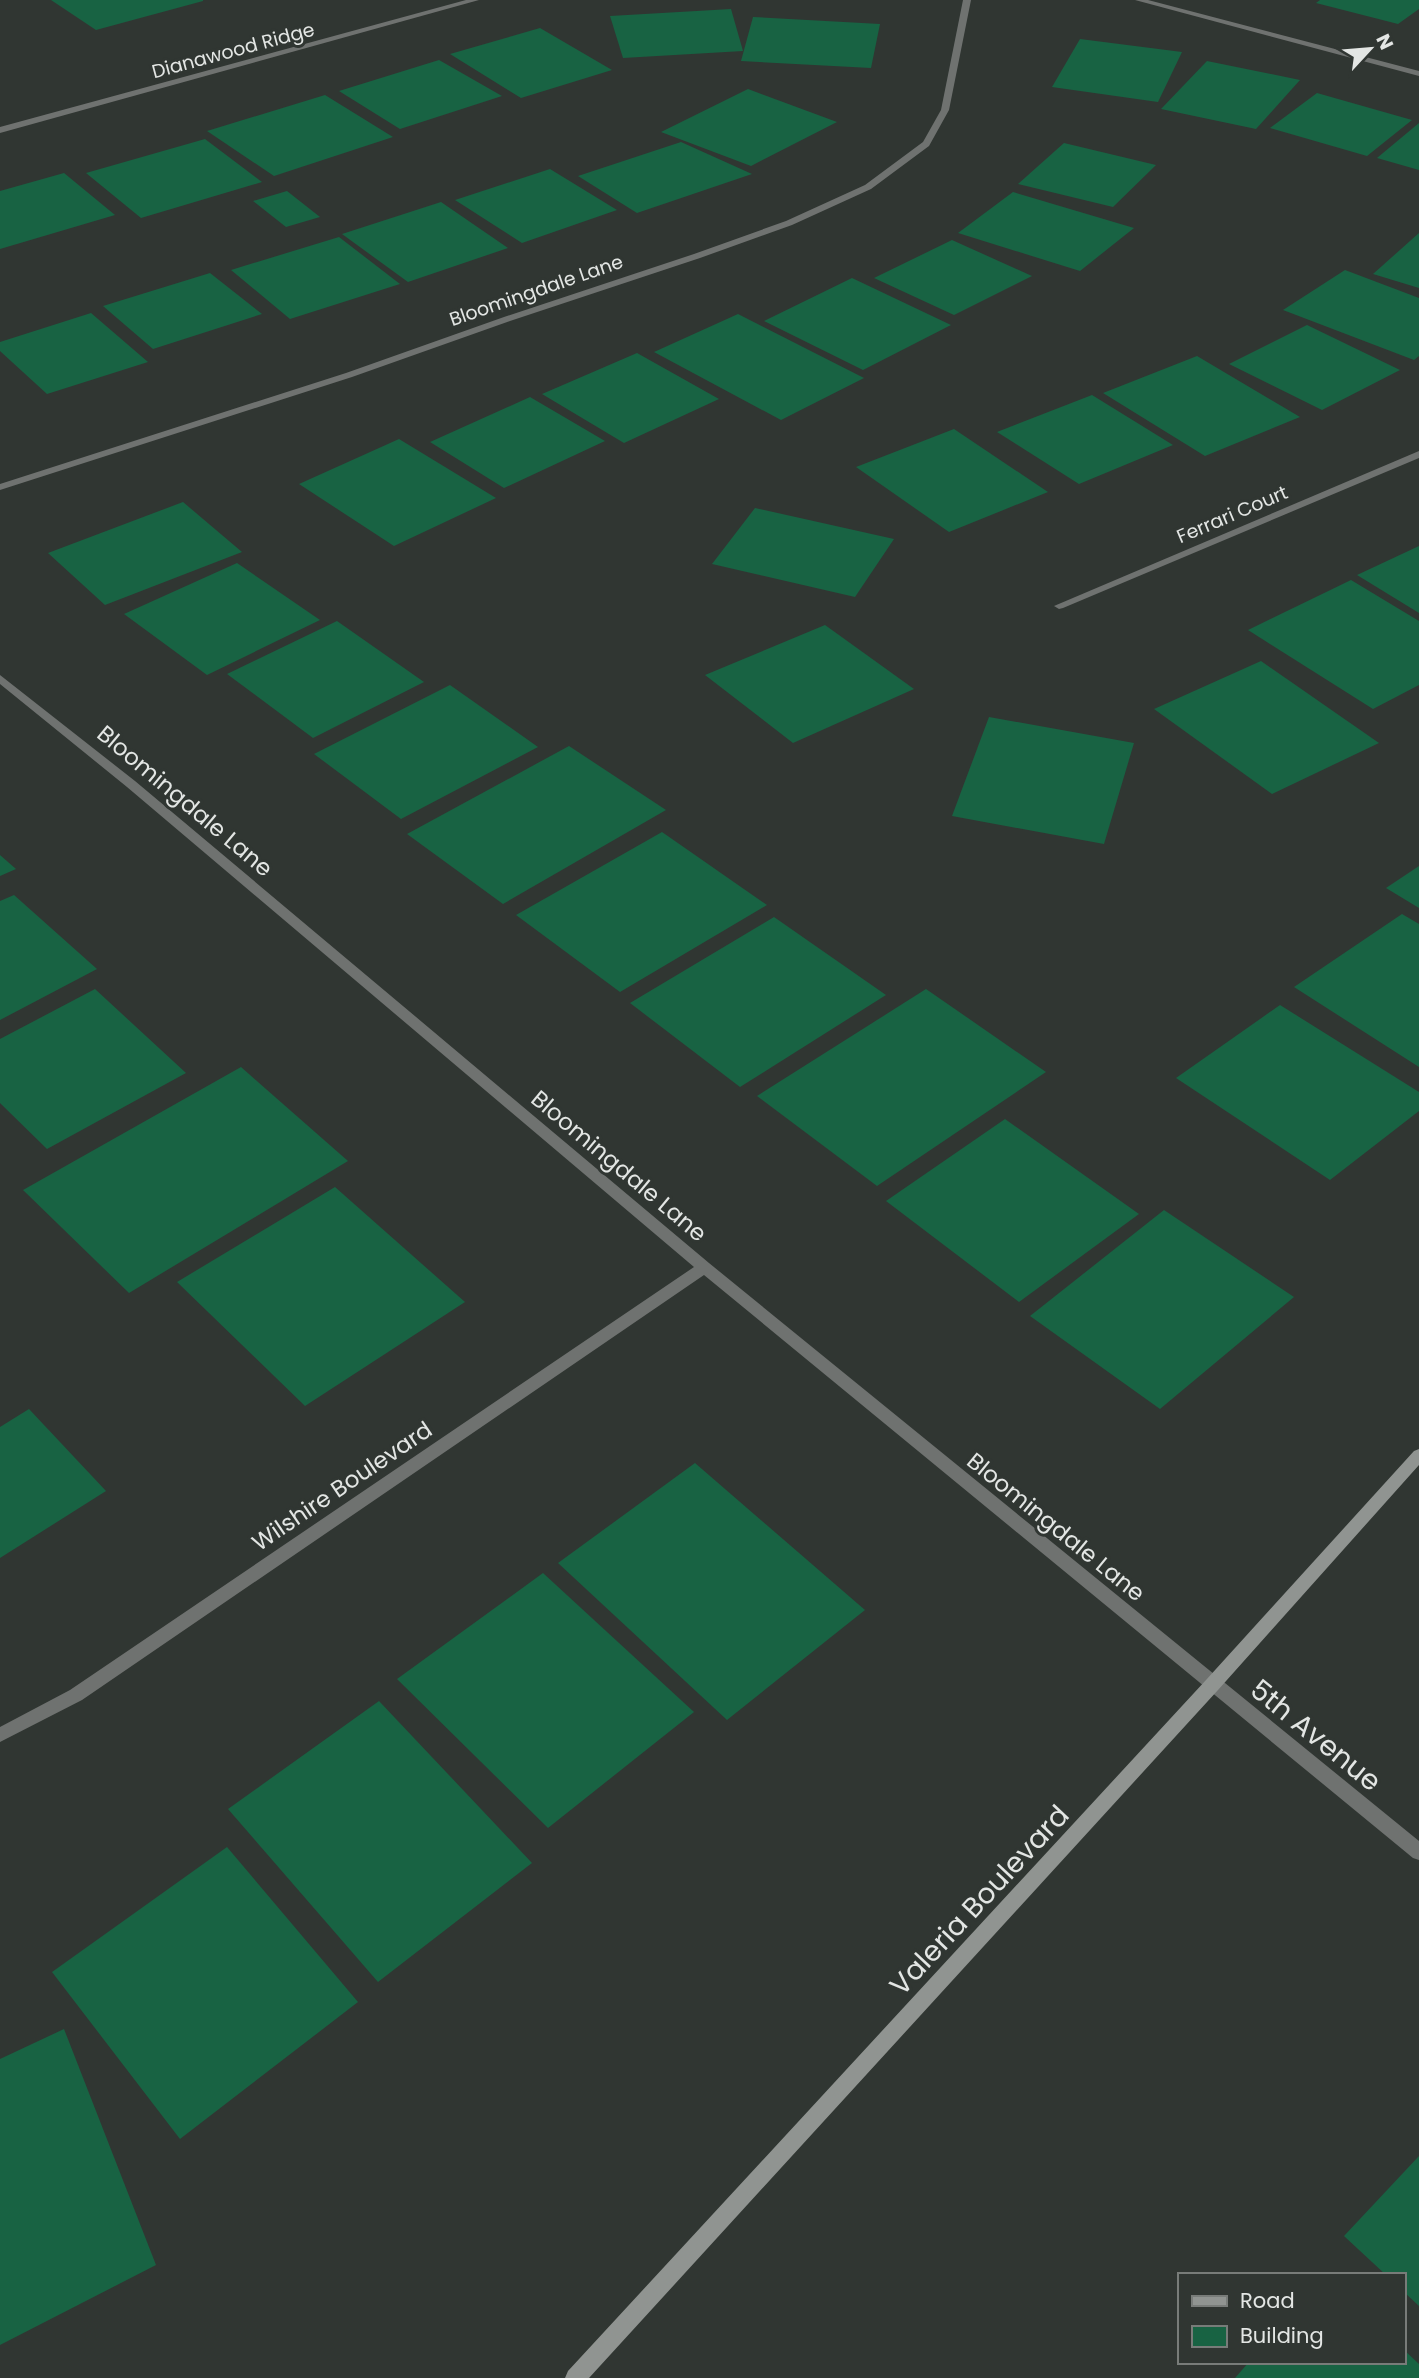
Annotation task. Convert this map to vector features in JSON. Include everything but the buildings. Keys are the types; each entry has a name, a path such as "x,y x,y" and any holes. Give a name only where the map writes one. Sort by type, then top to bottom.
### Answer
{"street":[{"name":"Dianawood Ridge","path":"0,130 475,0"},
{"name":"Bloomingdale Lane","path":"0,487 349,375 697,256 789,223 868,187 926,144 945,110 967,0"},
{"path":"1139,0 1419,74"},
{"name":"Ferrari Court","path":"1059,606 1419,454"},
{"name":"Bloomingdale Lane","path":"0,678 131,784 704,1267 1212,1685"},
{"name":"Wilshire Boulevard","path":"0,1735 76,1695 704,1267"},
{"name":"Valeria Boulevard","path":"575,2378 1212,1685 1419,1455"},
{"name":"5th Avenue","path":"1212,1685 1419,1852"}]}
